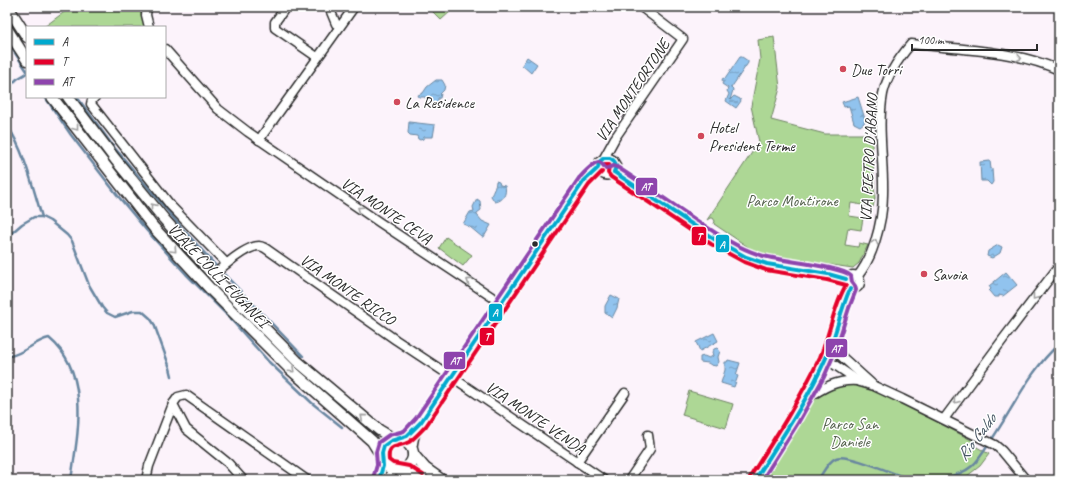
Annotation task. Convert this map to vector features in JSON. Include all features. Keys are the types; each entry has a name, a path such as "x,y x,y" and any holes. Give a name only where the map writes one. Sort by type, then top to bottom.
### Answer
{"main road":[{"path":"8,7 26,35"},
{"path":"7,29 26,58"},
{"name":"VIALE COLLI EUGANEI","path":"53,98 154,228 214,293 290,369 372,441 386,466 397,471 407,472 420,480"},
{"name":"VIALE COLLI EUGANEI","path":"69,98 115,159 159,213 214,275 297,361 379,430 396,439 407,442 426,468 442,480"},
{"path":"383,460 382,449 384,446 396,439"},
{"path":"397,471 408,467 413,459 413,452"}],"street":[{"path":"147,7 146,15 149,26"},
{"path":"286,7 275,22 275,28 317,57"},
{"path":"329,7 336,24 340,26"},
{"path":"259,140 354,7"},
{"name":"VIA MONTEORTONE","path":"421,422 584,181 598,168 599,162 604,158 615,138 683,39 641,7"},
{"name":"VIA PIETRO D'ABANO","path":"857,276 863,270 871,253 882,214 883,193 880,131 886,83 894,66 911,44 1020,58 1059,70"},
{"name":"VIA MONTE CEVA","path":"166,50 218,109 259,140 501,303"},
{"path":"94,98 91,104 171,206 226,263"},
{"name":"VIA MONTEORTONE","path":"604,158 610,158 615,162 616,168 614,172"},
{"path":"598,168 604,175 610,175 614,172 714,238 746,257 767,264 828,274 846,280"},
{"name":"VIA MONTE RICCO","path":"214,275 226,263 249,249 259,246 265,248 396,340 452,377"},
{"path":"944,419 1059,266"},
{"path":"846,280 851,275 857,276 860,280 859,286 854,289 850,289"},
{"path":"846,280 846,284 850,289"},
{"path":"755,480 806,400 831,347 842,307 850,289"},
{"path":"831,347 874,386"},
{"path":"826,359 860,382"},
{"name":"VIA MONTE VENDA","path":"452,377 604,480"},
{"path":"806,400 830,385 848,381 860,382 874,386 984,439 1002,451 1026,480"},
{"path":"577,462 625,393"},
{"path":"146,480 149,466 172,404 178,397 186,395 307,480"},
{"path":"172,404 186,429 228,463 243,480"},
{"path":"396,439 407,436 421,422"},
{"path":"413,452 414,438 421,422"},
{"path":"629,480 650,449 648,435"},
{"path":"379,480 383,460"},
{"path":"385,480 397,471"}],"green space":[{"path":"71,7 142,7 141,14 145,26 45,26"},
{"path":"428,7 447,7 451,11 441,20"},
{"name":"Parco Montirone","path":"774,37 780,88 771,120 825,134 870,134 867,141 872,144 875,198 873,207 851,203 849,216 863,218 861,230 848,228 845,245 858,247 859,243 868,245 859,263 853,268 783,258 760,253 751,249 714,224 715,221 713,218 707,220 759,142 751,106 760,59 758,40"},
{"path":"446,237 472,255 463,266 439,248"},
{"name":"Parco San Daniele","path":"847,384 864,387 889,397 973,441 975,446 989,454 980,466 962,480 762,480 813,402 828,389"},
{"path":"689,391 733,404 726,428 682,415"}],"water":[{"path":"527,57 537,64 531,73 522,65"},
{"path":"740,57 748,61 748,63 731,88 733,90 730,100 734,96 741,101 736,108 726,101 729,94 727,91 728,88 722,84 722,80 723,78 725,79"},
{"path":"436,80 442,80 445,85 444,90 440,94 440,98 438,98 438,103 434,106 431,105 425,97 419,97 418,95 423,93 427,87"},
{"path":"858,97 865,119 864,123 860,126 854,123 849,106 844,107 842,102"},
{"path":"409,122 435,125 433,137 424,137 420,140 417,136 410,135 408,133"},
{"path":"990,161 993,182 991,185 987,181 981,181 980,162"},
{"path":"496,181 499,182 500,185 505,186 505,192 502,199 495,202 491,196"},
{"path":"477,199 480,201 481,210 477,213 477,215 482,221 491,225 484,237 463,224 470,212 474,211 473,207"},
{"path":"998,245 1002,247 1000,253 992,258 987,256 988,251"},
{"path":"1006,272 1017,285 1003,296 999,295 999,297 994,297 989,291 991,289 989,286"},
{"path":"611,295 619,299 617,308 612,318 605,313 605,306"},
{"path":"714,333 718,341 700,351 696,342"},
{"path":"717,348 720,351 718,357 719,362 716,366 700,362 700,357 704,356 709,358 713,356 712,352"},
{"path":"728,360 740,363 736,375 738,376 734,387 721,383 725,370 725,362"}],"waterway":[{"path":"7,41 26,70"},
{"path":"7,89 17,79 26,74"},
{"path":"46,98 71,135 147,231 186,274 227,315 269,362 312,403 342,427"},
{"path":"78,98 113,146 217,267"},
{"path":"7,125 23,157 42,217"},
{"path":"7,237 22,224 34,217 42,217 50,221 67,235 72,241 89,285 107,313 115,317 133,311 142,311 150,318 154,324 172,376"},
{"path":"225,275 303,356"},
{"path":"7,354 10,356 49,338 62,352 71,368 76,386 78,404 78,423 71,480"},
{"name":"Rio Caldo","path":"818,480 833,460 842,457 860,461 907,478 923,480 950,477 966,470 979,458 1030,378 1048,355 1059,344"}],"transit line":[{"name":"A","path":"379,480 383,466 382,453 384,446 391,441 407,436 421,422 584,181 598,168 599,162 604,158 610,158 615,162 616,166 614,172"},
{"name":"AT","path":"373,478 377,465 376,452 379,442 389,435 404,431 416,418 579,178 592,166 599,162 606,169 613,166 617,167 709,229 742,248 768,257 835,269 845,272 851,276 856,290 835,352 824,377 798,423 762,480"},
{"name":"T","path":"604,164 609,165 608,173 611,177 711,244 744,262 766,270 827,280 846,285 838,302 820,357 787,418 750,477"},
{"name":"T","path":"423,475 409,466 393,463 389,460 390,451 394,447 409,442 426,426 589,185 602,172"},
{"name":"A","path":"614,172 714,239 746,257 767,264 828,274 846,279"},
{"name":"A","path":"755,480 793,420 819,374 833,341 843,306 850,289"}],"place":[{"name":"Due Torri","path":"843,69"},
{"name":"La Residence","path":"397,102"},
{"name":"Hotel President Terme","path":"701,136"},
{"name":"Savoia","path":"924,274"}]}
